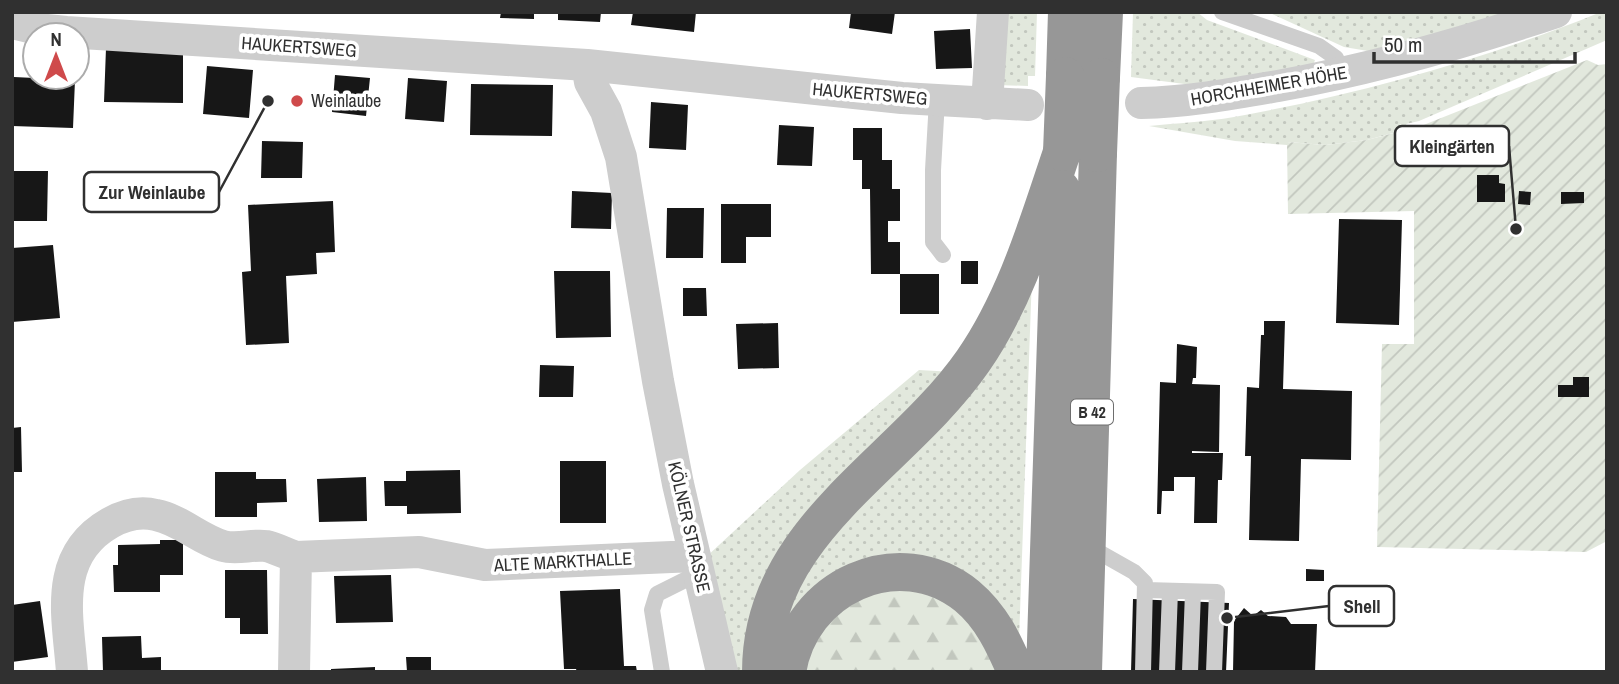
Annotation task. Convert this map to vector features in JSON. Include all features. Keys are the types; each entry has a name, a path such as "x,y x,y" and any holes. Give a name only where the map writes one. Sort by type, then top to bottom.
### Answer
{"highway":[{"name":"B 42","path":"1067,12 1083,76"},
{"name":"B 42","path":"1045,672 1083,76 1104,12"},
{"name":"B 42","path":"1080,152 1088,546 1083,672"},
{"path":"761,672 761,654 768,613 785,572 827,516 941,402 985,343 1006,303 1030,246 1080,152"},
{"path":"787,672 793,648 815,609 837,591 859,579 893,573 914,574 935,580 965,595 982,610 996,628 1016,672"}],"street":[{"path":"987,104 993,12"},
{"name":"HORCHHEIMER HÖHE","path":"1141,103 1220,96 1342,75 1415,57 1556,12"},
{"name":"HAUKERTSWEG","path":"12,23 66,32 587,65 937,100 1028,105"},
{"name":"KÖLNER STRASSE","path":"587,65 590,82 606,111 621,157 658,381 722,672"},
{"path":"72,672 67,591 72,565 87,540 115,520 127,515 156,514 173,520 211,542 227,547 265,546 296,557 294,672"},
{"name":"ALTE MARKTHALLE","path":"296,557 419,552 485,565 697,564"}],"lane":[{"path":"1222,12 1320,46 1336,58 1342,75"},
{"path":"937,100 933,242 943,255"},
{"path":"1088,546 1142,578 1146,590 1143,672"},
{"path":"662,672 652,610 657,594 697,564"},
{"path":"1146,590 1217,592 1214,672"},
{"path":"1167,672 1170,591"},
{"path":"1190,672 1193,592"}],"green space":[{"path":"1002,12 1037,12 1035,76 1028,76 1028,86 997,85"},
{"path":"1133,12 1197,12 1207,20 1315,60 1312,68 1192,85 1131,77"},
{"path":"1268,12 1513,12 1374,52 1344,47"},
{"path":"1607,12 1607,40 1419,121 1406,124 1408,129 1367,140 1325,145 1288,142 1287,145 1235,141 1149,126 1234,117 1327,98 1466,60"},
{"path":"1587,60 1598,65 1607,64 1607,541 1586,552 1377,547 1382,344 1414,344 1414,211 1288,214 1287,142 1325,145 1367,140 1421,126"},
{"path":"1032,275 1019,641 771,658 782,601"},
{"path":"919,370 954,372 883,448 750,672 735,672 705,558 800,470"},
{"path":"870,590 928,591 975,621 1001,672 800,672 818,631"}],"building":[{"path":"501,12 534,12 534,19 500,18"},
{"path":"558,12 601,12 600,22 558,20"},
{"path":"633,12 696,12 694,32 631,25"},
{"path":"851,12 895,12 892,34 849,28"},
{"path":"970,29 972,68 936,69 934,31"},
{"path":"106,48 183,49 183,103 104,102"},
{"path":"207,66 253,70 249,118 203,114"},
{"path":"335,75 370,78 366,116 332,112"},
{"path":"14,77 21,77 21,91 75,91 73,128 12,126"},
{"path":"408,78 447,81 444,122 405,119"},
{"path":"471,84 553,85 552,136 470,135"},
{"path":"651,102 688,105 686,150 649,148"},
{"path":"779,125 814,127 812,166 777,165"},
{"path":"853,128 882,128 882,160 892,160 892,189 900,189 900,221 888,221 888,242 900,242 900,274 871,274 870,189 862,189 862,160 853,160"},
{"path":"262,141 303,142 302,178 261,178"},
{"path":"12,171 48,171 47,221 12,221"},
{"path":"1477,175 1499,175 1499,183 1505,184 1505,202 1477,202"},
{"path":"572,191 612,193 611,229 571,228"},
{"path":"1519,191 1531,192 1530,205 1518,204"},
{"path":"1561,192 1584,192 1584,203 1561,204"},
{"path":"333,201 335,252 316,253 317,274 286,276 289,343 246,345 242,272 251,271 248,205"},
{"path":"721,204 771,204 771,237 746,237 746,263 721,263"},
{"path":"667,208 704,208 703,258 666,258"},
{"path":"1339,219 1402,220 1399,325 1336,323"},
{"path":"53,245 60,318 12,322 12,248"},
{"path":"961,261 978,261 978,284 961,284"},
{"path":"554,271 610,271 611,337 556,338"},
{"path":"900,274 939,274 939,314 900,314"},
{"path":"683,288 706,288 707,316 683,316"},
{"path":"1264,321 1285,321 1283,389 1352,391 1351,460 1301,459 1299,541 1249,540 1251,456 1245,456 1247,387 1259,388"},
{"path":"778,323 779,368 738,369 736,324"},
{"path":"1177,344 1197,347 1196,378 1193,378 1192,384 1220,385 1219,452 1192,451 1223,453 1222,480 1218,480 1217,523 1194,523 1195,477 1174,477 1174,491 1162,491 1161,514 1157,514 1160,382 1176,383"},
{"path":"540,365 574,366 573,397 539,397"},
{"path":"1573,377 1589,377 1589,397 1558,397 1558,385 1573,385"},
{"path":"21,427 22,472 12,472 12,428"},
{"path":"560,461 606,461 606,523 560,523"},
{"path":"460,470 461,513 407,514 407,506 385,506 384,481 406,481 406,471"},
{"path":"215,472 256,472 256,479 286,479 287,502 257,503 257,517 215,517"},
{"path":"366,477 367,521 319,522 317,479"},
{"path":"160,540 183,540 183,575 160,575 160,592 114,592 113,565 118,565 118,545 160,544"},
{"path":"1306,569 1324,570 1324,581 1306,581"},
{"path":"225,570 267,570 268,634 240,634 240,618 225,618"},
{"path":"391,575 393,622 336,623 334,576"},
{"path":"620,589 624,666 636,666 637,672 577,672 576,669 564,669 560,591"},
{"path":"1133,599 1229,603 1226,672 1131,672"},
{"path":"40,601 48,657 12,662 12,605"},
{"path":"1244,608 1253,616 1261,610 1268,616 1286,617 1291,624 1317,624 1315,672 1233,672 1234,621"},
{"path":"141,636 142,658 161,657 161,672 103,672 102,637"},
{"path":"406,657 431,657 431,672 407,672"},
{"path":"375,667 375,672 331,672 331,669"}],"place":[{"name":"Zur Weinlaube","path":"268,101"},
{"name":"Weinlaube","path":"297,101"},
{"name":"Kleingärten","path":"1516,229"},
{"name":"Shell","path":"1227,618"}]}
